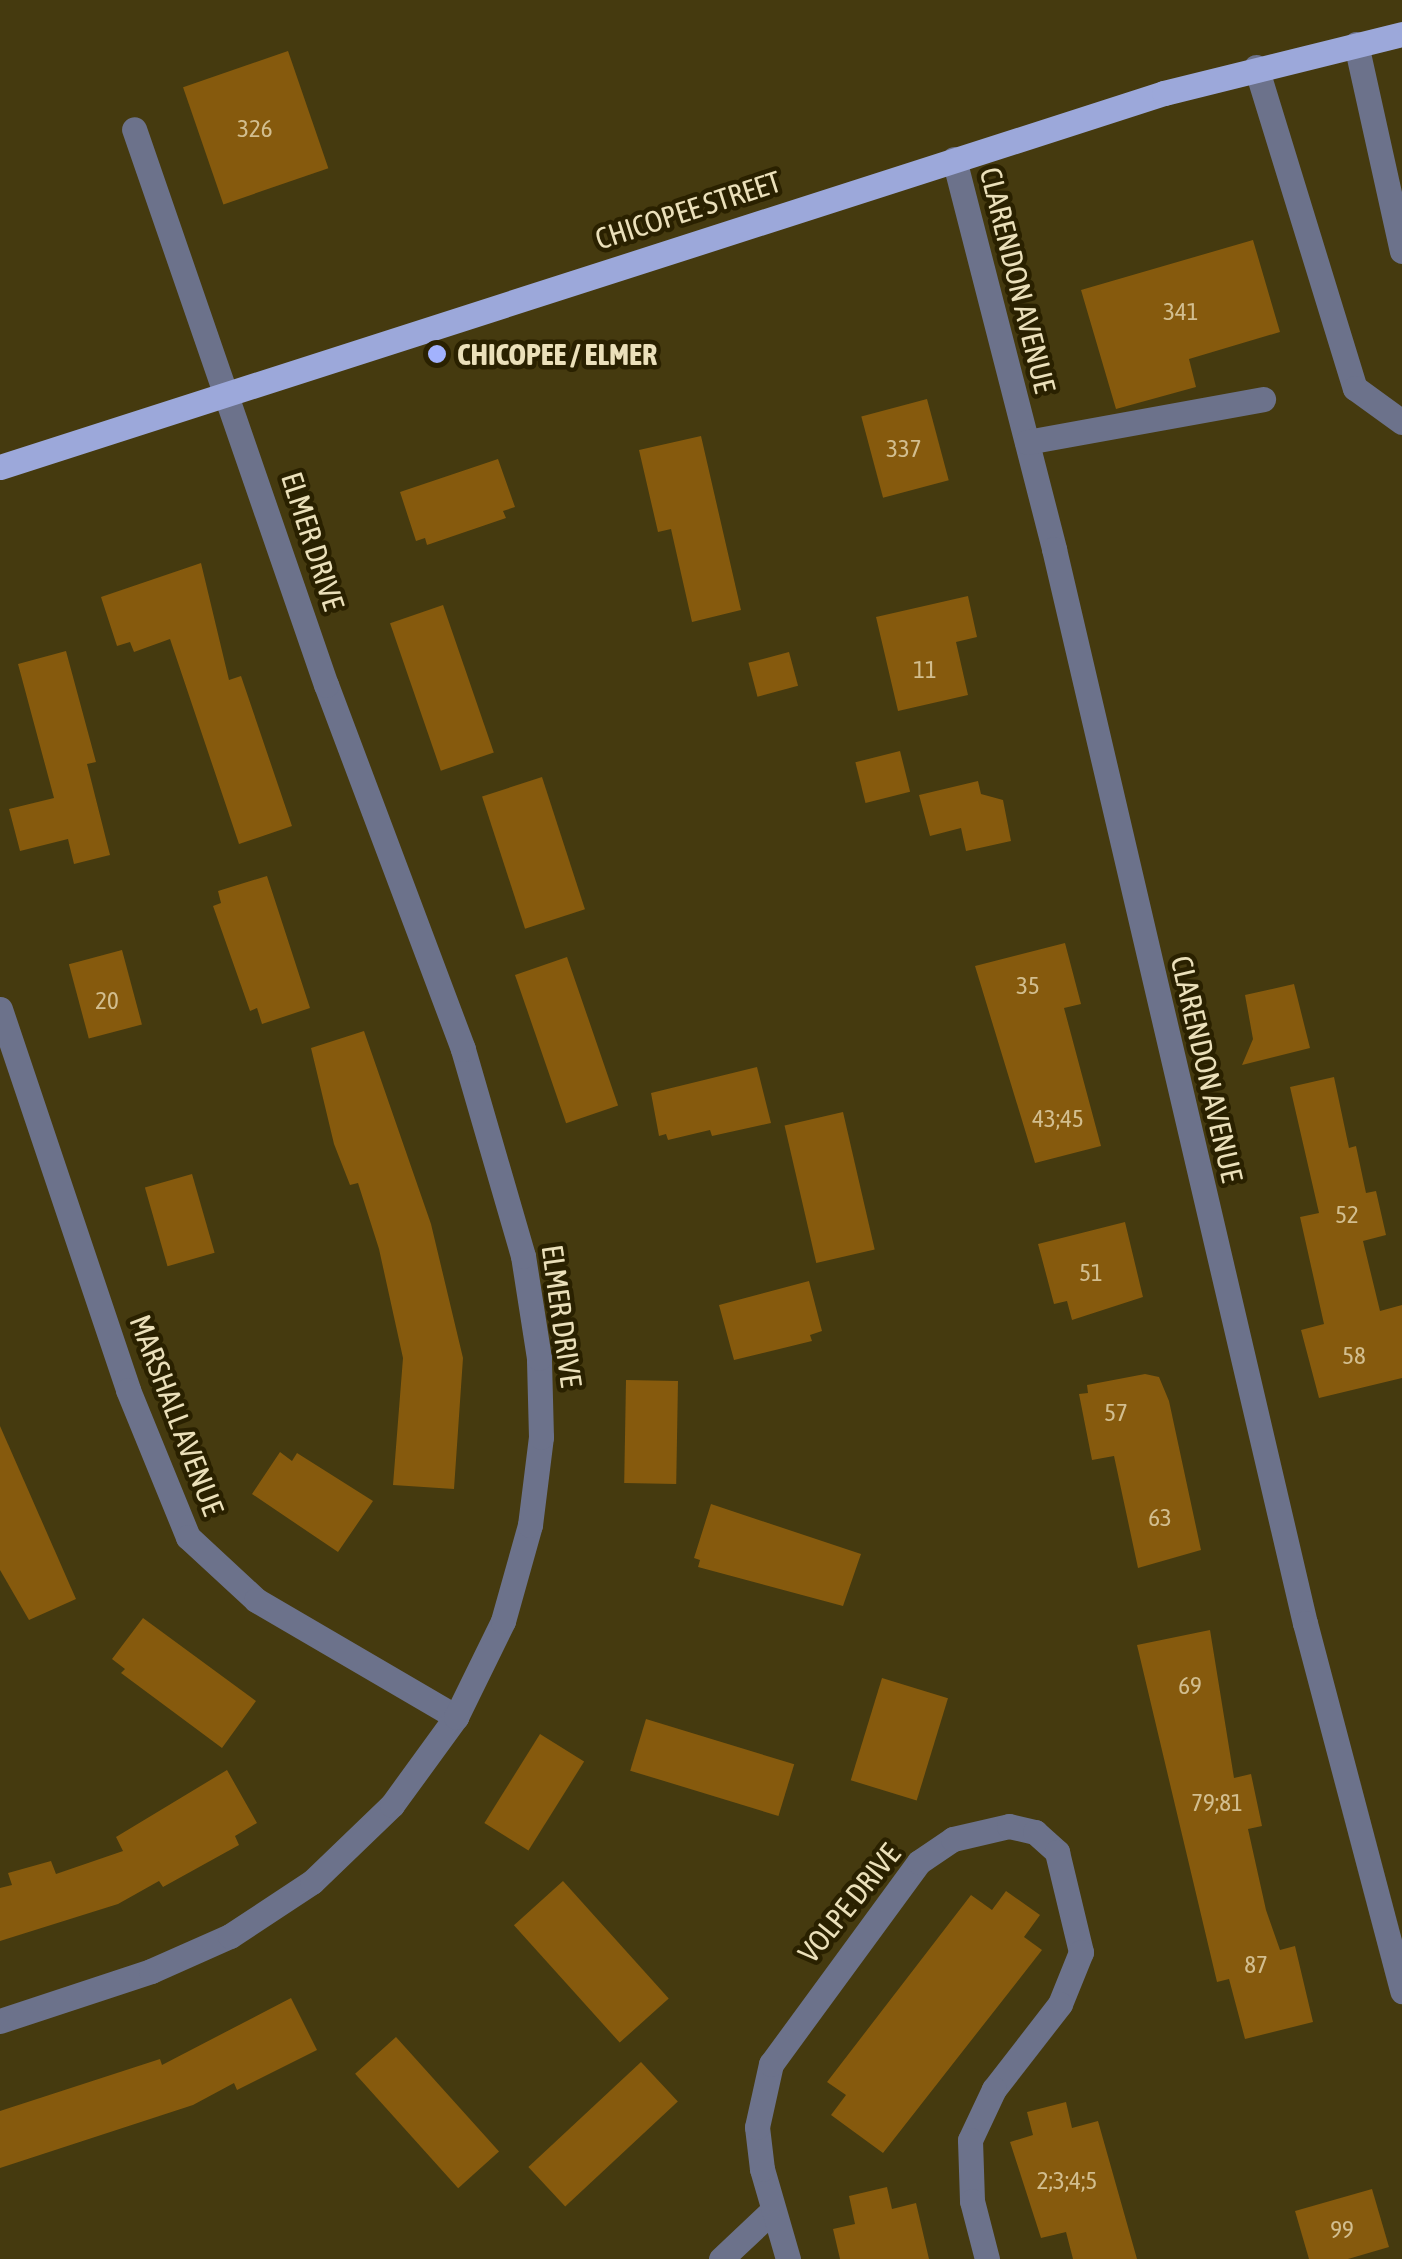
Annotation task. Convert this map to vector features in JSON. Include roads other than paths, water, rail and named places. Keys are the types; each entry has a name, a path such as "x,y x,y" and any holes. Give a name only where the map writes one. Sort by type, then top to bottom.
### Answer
{"main road":[{"name":"CHICOPEE STREET","path":"0,467 954,159 1256,68 1402,34"}],"street":[{"path":"1356,44 1391,150 1402,251"},
{"path":"1256,68 1354,388 1402,422"},
{"name":"ELMER DRIVE","path":"0,2021 186,1958 272,1910 354,1846 392,1805 456,1718 502,1621 530,1525 541,1437 534,1317 464,1049 326,684 229,392 134,129"},
{"name":"CLARENDON AVENUE","path":"954,159 1027,442 1296,1585 1402,1992"},
{"path":"1027,442 1262,399"},
{"name":"MARSHALL AVENUE","path":"0,1009 128,1390 188,1537 256,1600 456,1718"},
{"name":"VOLPE DRIVE","path":"788,2259 773,2210 757,2127 770,2064 919,1862 962,1836 1022,1828 1047,1838 1057,1852 1081,1952 1060,2004 994,2089 970,2140 972,2201 987,2259"},
{"path":"721,2259 773,2210"}],"place":[{"name":"CHICOPEE / ELMER","path":"437,354"}]}
